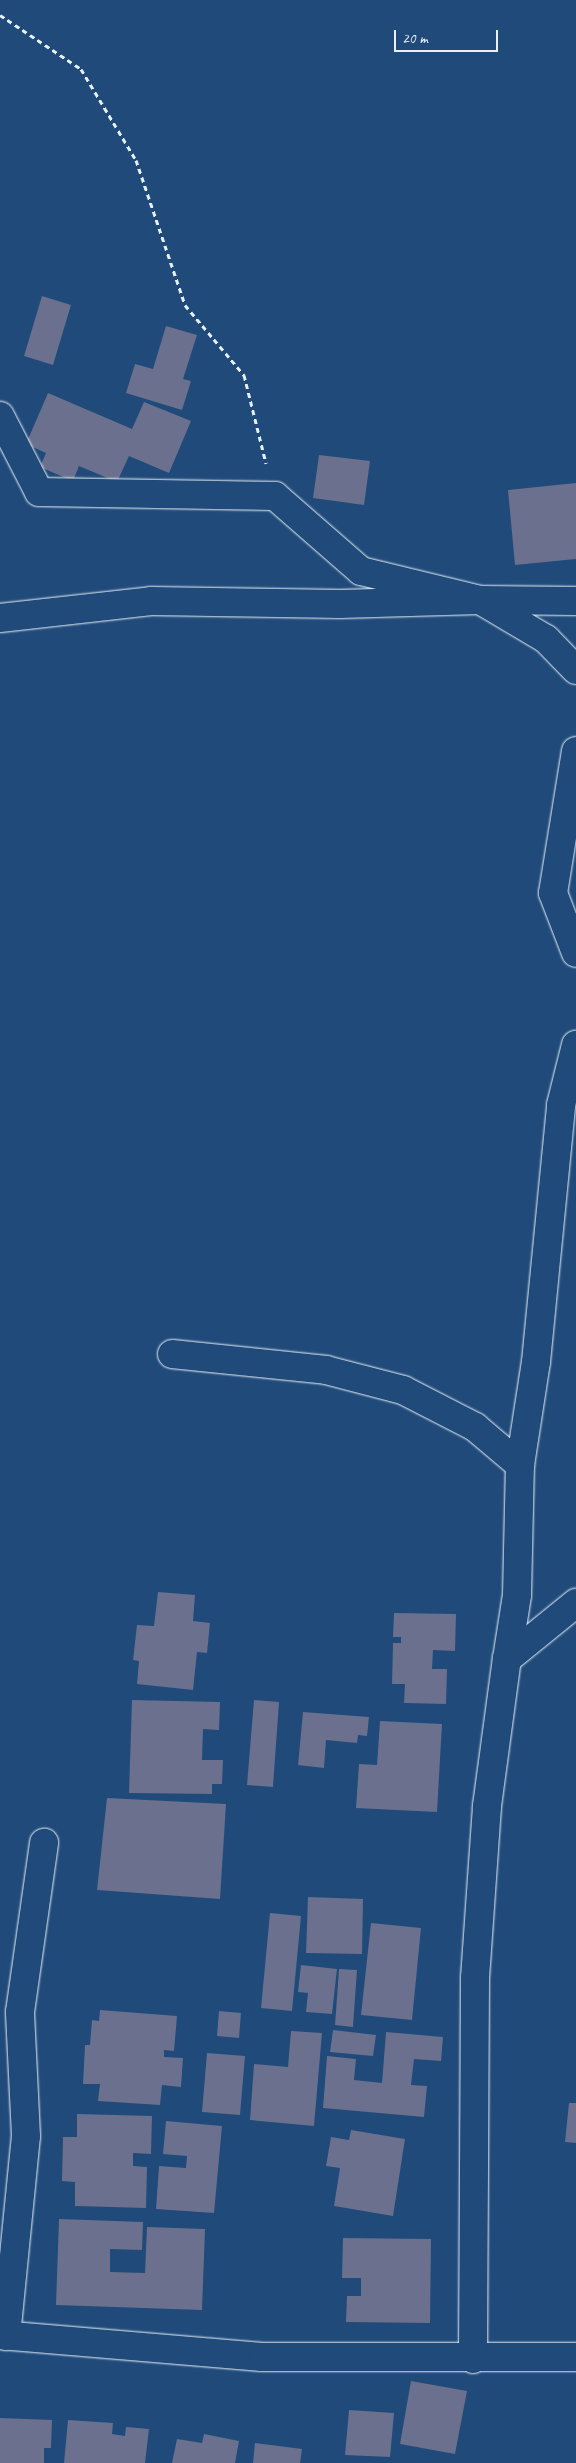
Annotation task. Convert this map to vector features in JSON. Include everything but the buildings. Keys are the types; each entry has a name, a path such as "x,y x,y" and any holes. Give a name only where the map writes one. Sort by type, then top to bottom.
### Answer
{"street":[{"path":"0,416 39,492 275,496 362,571 480,600 546,639 576,670"},
{"path":"0,618 151,600 340,604 480,600 576,601"},
{"path":"576,751 553,893 576,953"},
{"path":"473,2359 475,1978 487,1806 517,1595 520,1465 536,1362 561,1105 576,1045"},
{"path":"172,1354 326,1370 403,1390 475,1427 520,1465"},
{"path":"507,1659 576,1603"},
{"path":"44,1843 20,2012 26,2136 3,2336 262,2358 473,2359 576,2357"}],"path":[{"path":"0,15 81,69 136,160 185,305 244,375 275,496"}]}
